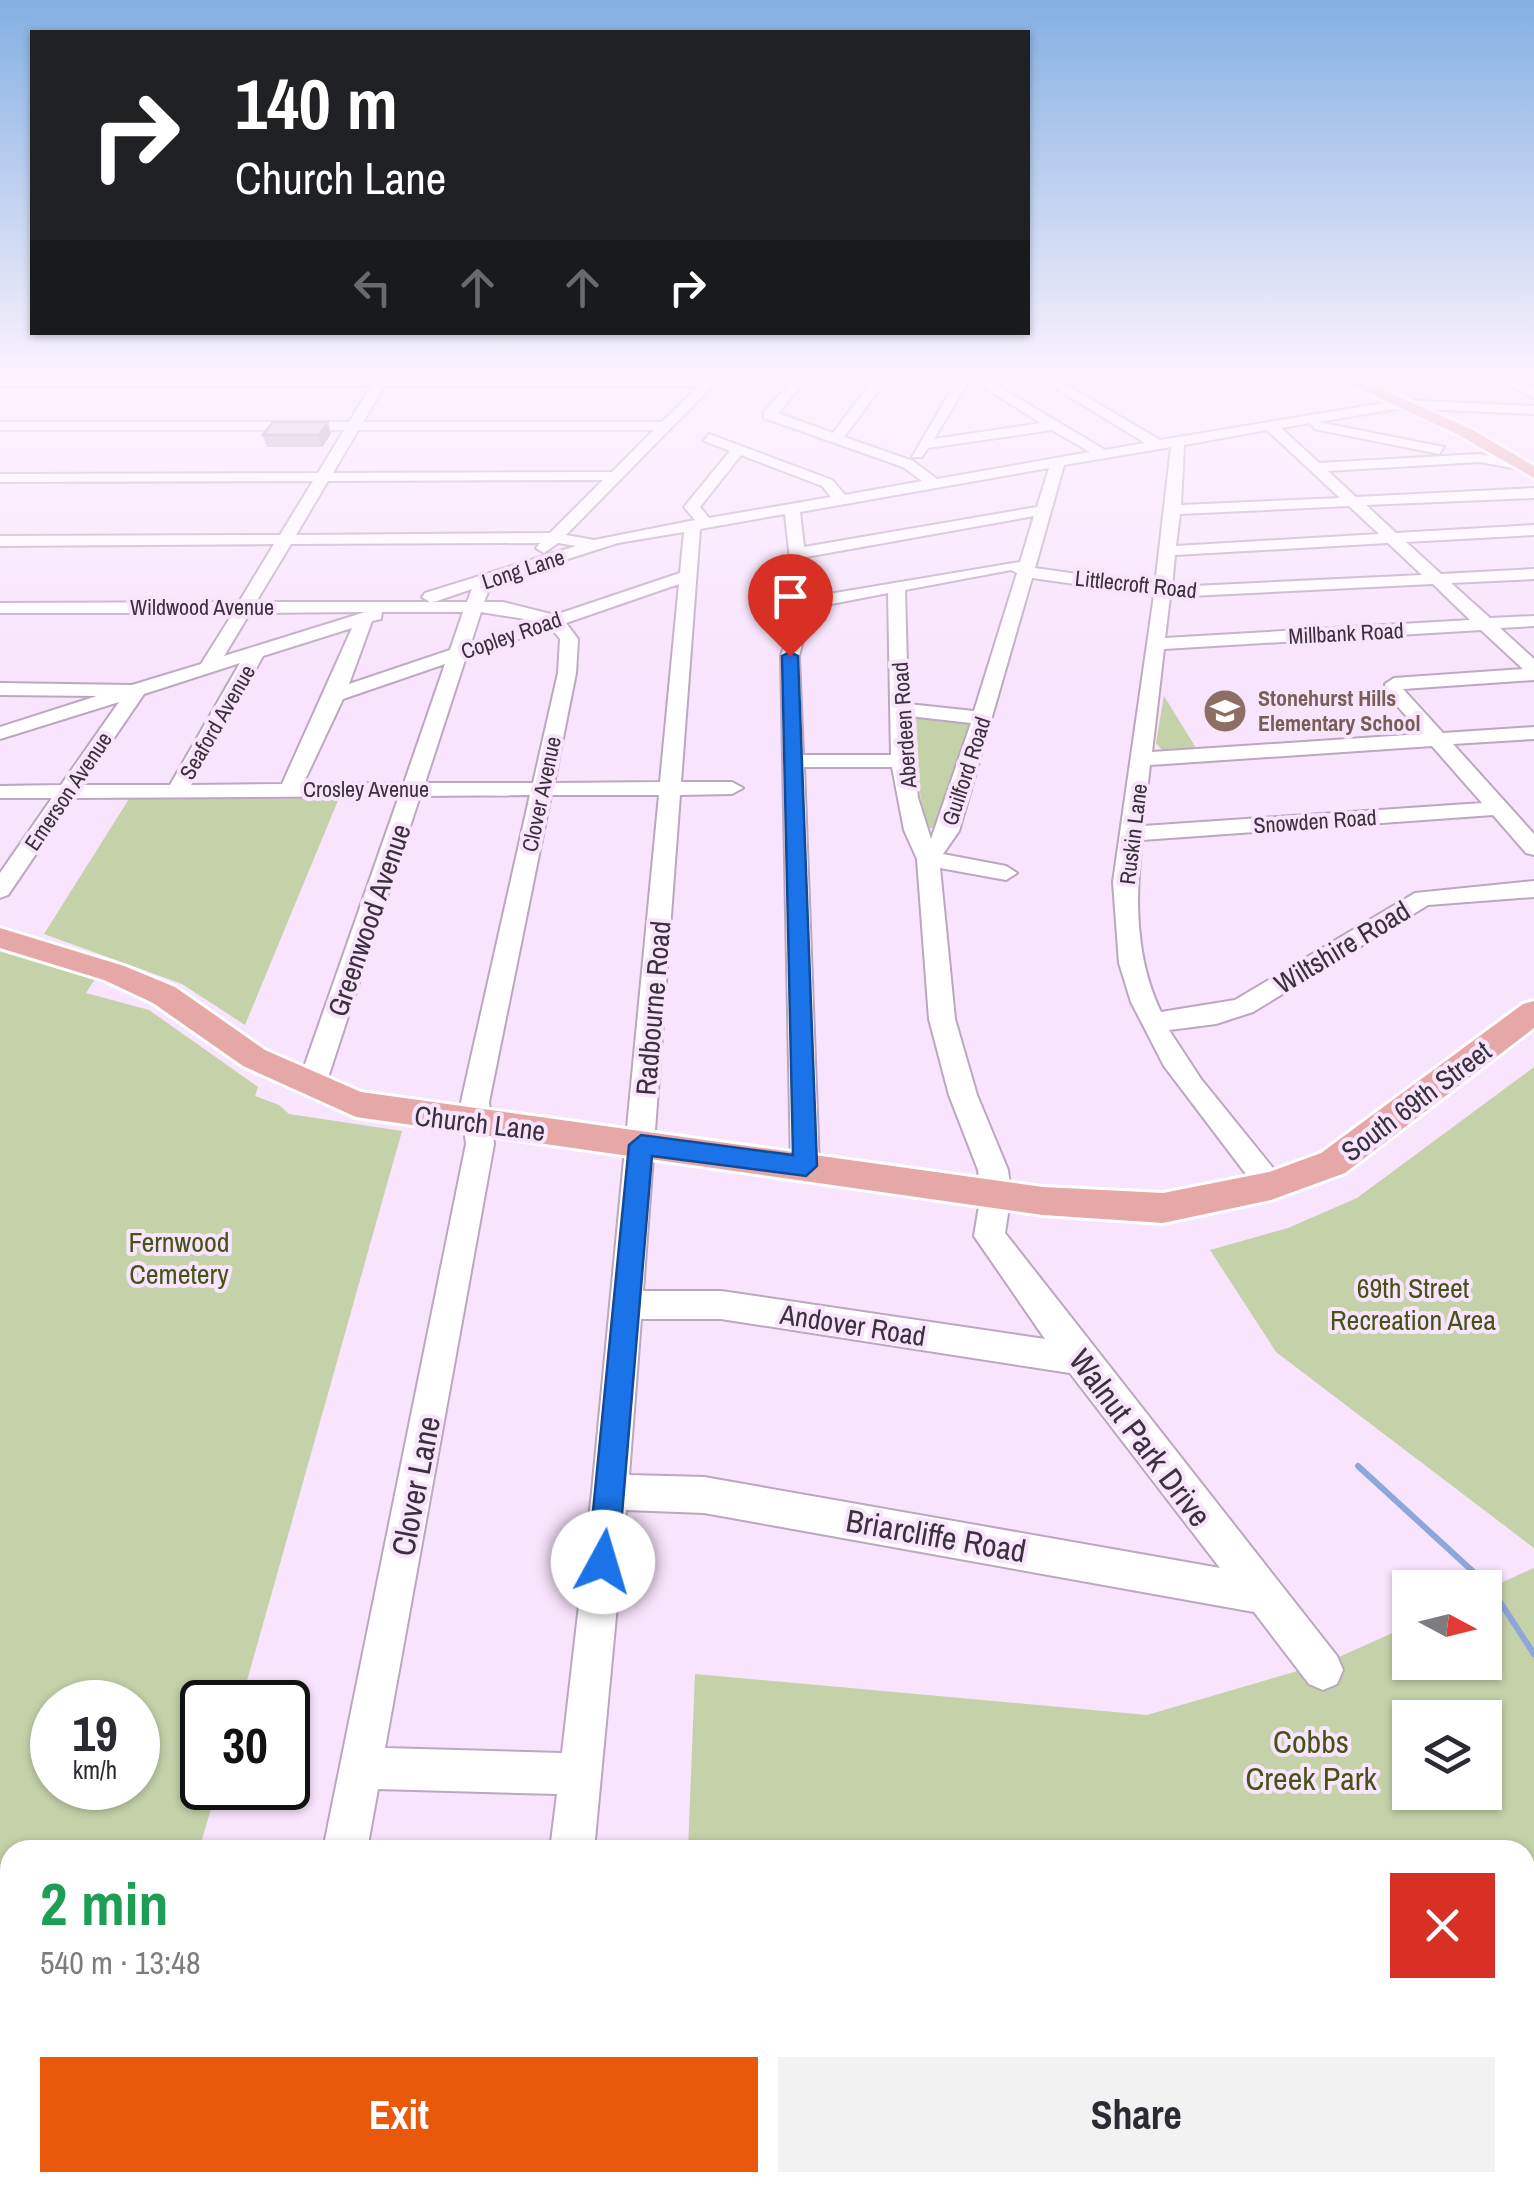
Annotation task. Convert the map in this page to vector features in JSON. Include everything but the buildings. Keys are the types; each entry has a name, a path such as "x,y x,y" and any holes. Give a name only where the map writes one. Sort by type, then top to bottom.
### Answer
{"main road":[{"name":"Church Lane","path":"0,938 114,973 164,994 254,1058 311,1087 356,1104 996,1194"},
{"name":"South 69th Street","path":"996,1194 1163,1208 1272,1186 1334,1163 1534,1012"}],"street":[{"path":"208,668 321,481"},
{"path":"524,568 612,481"},
{"name":"Radbourne Road","path":"573,1840 627,1305 687,576 698,524 692,507 713,481"},
{"path":"822,481 842,500"},
{"path":"931,481 935,484"},
{"name":"Long Lane","path":"4,736 597,544 951,481"},
{"path":"1022,481 1046,504"},
{"name":"Guilford Road","path":"996,1194 993,1170 963,1095 942,1019 928,859 948,831 1053,481"},
{"name":"Ruskin Lane","path":"1176,481 1125,882 1127,928 1134,976 1154,1022 1198,1095 1272,1186"},
{"path":"1333,481 1534,672"},
{"path":"1173,510 1534,492"},
{"path":"798,553 1046,504"},
{"path":"792,509 803,604 801,627 790,656 806,1166"},
{"path":"1167,550 1534,530"},
{"path":"0,541 554,538 597,544"},
{"name":"Littlecroft Road","path":"803,604 1013,565 1036,574 1162,590 1534,574"},
{"name":"Copley Road","path":"335,695 687,576"},
{"name":"Greenwood Avenue","path":"311,1087 483,582"},
{"name":"Aberdeen Road","path":"896,588 904,760 917,838 928,859"},
{"path":"404,606 518,609 554,620"},
{"name":"Wildwood Avenue","path":"0,608 404,606"},
{"path":"290,789 335,695 365,618"},
{"name":"Clover Avenue","path":"478,1122 476,1102 570,656 569,640 554,620"},
{"name":"Millbank Road","path":"1157,644 1534,622"},
{"name":"Seaford Avenue","path":"178,790 255,654"},
{"path":"1534,672 1394,684 1436,740 1534,848"},
{"path":"0,689 136,691"},
{"name":"Emerson Avenue","path":"0,890 136,691"},
{"path":"901,709 983,718"},
{"path":"1142,759 1534,732"},
{"path":"793,761 904,760"},
{"name":"Crosley Avenue","path":"0,792 732,788"},
{"name":"Snowden Road","path":"1131,834 1498,808"},
{"path":"928,859 1006,873"},
{"name":"Wiltshire Road","path":"1154,1022 1216,1015 1244,1006 1423,898 1534,889"},
{"name":"Clover Lane","path":"348,1840 480,1144 478,1122"},
{"name":"Walnut Park Drive","path":"996,1194 989,1236 1260,1594 1324,1670"},
{"name":"Andover Road","path":"627,1305 721,1305 1079,1359"},
{"name":"Briarcliffe Road","path":"610,1492 704,1495 1260,1594"},
{"path":"362,1768 580,1774"}],"green space":[{"path":"1164,696 1196,748 1162,750 1156,743"},
{"path":"916,716 972,724 941,829 922,827"},
{"path":"339,798 245,1025 182,984 44,934 129,799"},
{"name":"Fernwood Cemetery","path":"0,950 95,979 86,993 149,1010 258,1087 255,1096 279,1105 289,1114 402,1131 247,1680 180,1680 180,1810 211,1810 202,1840 0,1840"},
{"name":"69th Street Recreation Area","path":"1534,1067 1534,1548 1276,1352 1210,1250 1288,1228 1357,1198"},
{"name":"Cobbs Creek Park","path":"1534,1568 1534,1840 688,1840 695,1674 1147,1715 1328,1662 1392,1633 1392,1680 1502,1680 1502,1582"}],"waterway":[{"path":"1358,1466 1491,1588 1534,1654"}],"place":[{"name":"Stonehurst Hills Elementary School","path":"1225,711"}],"route":[{"path":"603,1562 641,1145 806,1166 790,656"}]}
